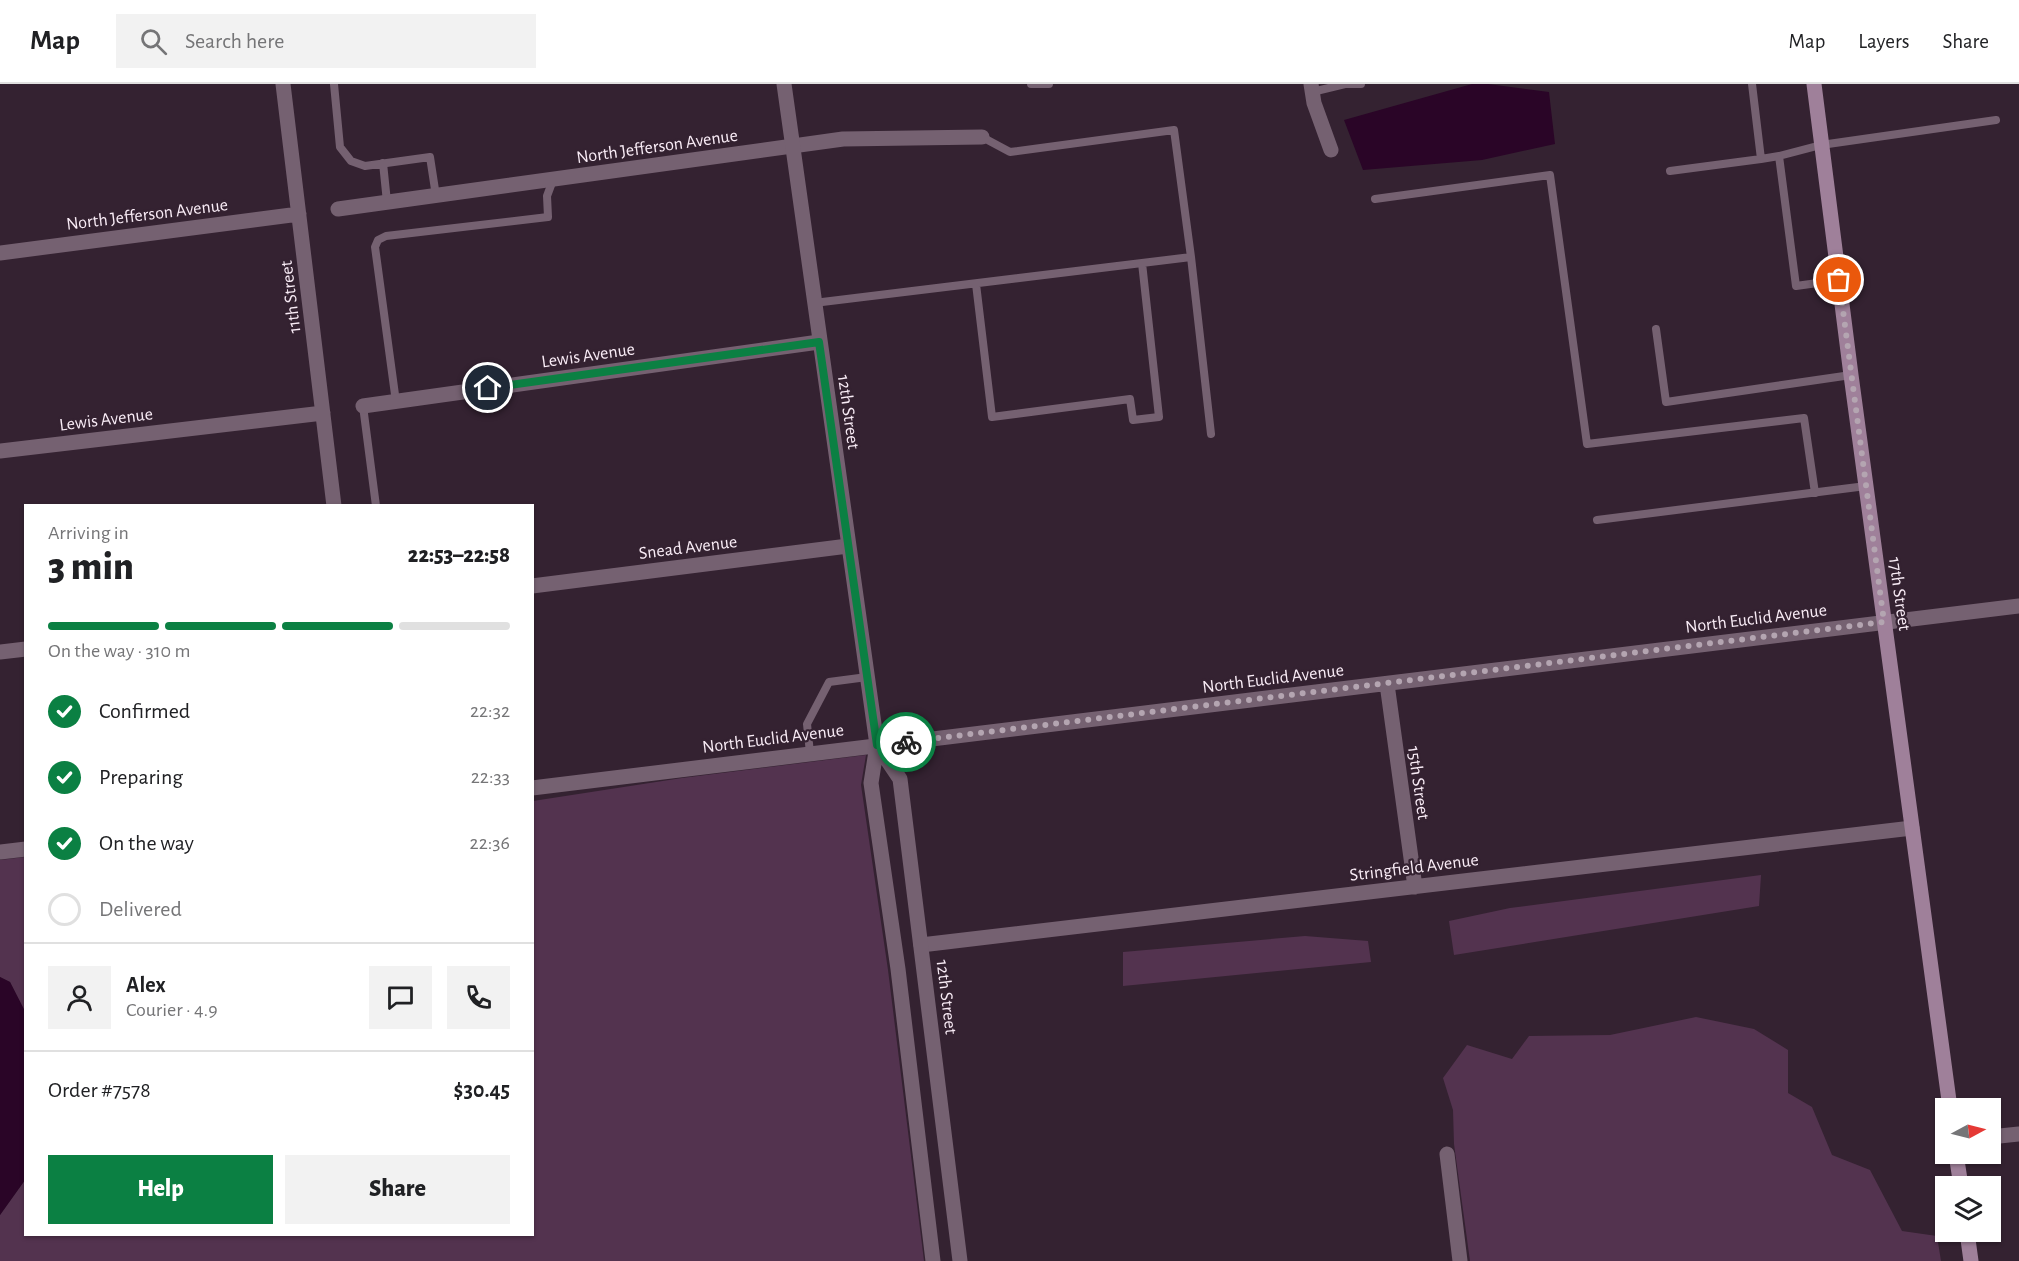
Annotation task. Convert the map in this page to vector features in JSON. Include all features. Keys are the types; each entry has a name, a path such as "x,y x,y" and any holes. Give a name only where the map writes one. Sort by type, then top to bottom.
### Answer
{"main road":[{"name":"17th Street","path":"1814,84 1949,1098"},
{"path":"1968,1242 1971,1261"}],"street":[{"name":"11th Street","path":"283,84 334,504"},
{"name":"12th Street","path":"784,84 877,745 871,783 898,969 933,1261"},
{"path":"1312,88 1314,103 1331,150"},
{"name":"North Jefferson Avenue","path":"338,209 843,140 982,137"},
{"name":"North Jefferson Avenue","path":"0,253 299,214"},
{"name":"Lewis Avenue","path":"363,406 819,342"},
{"name":"Lewis Avenue","path":"0,451 323,413"},
{"name":"Snead Avenue","path":"534,586 848,546"},
{"name":"North Euclid Avenue","path":"534,788 2019,606"},
{"path":"0,652 24,649"},
{"name":"15th Street","path":"1387,684 1415,887"},
{"name":"12th Street","path":"877,745 900,779 960,1261"},
{"name":"Stringfield Avenue","path":"921,945 1912,828"},
{"path":"0,852 24,849"},
{"path":"2001,1136 2019,1134"},
{"path":"1447,1154 1460,1261"}],"lane":[{"path":"334,84 340,147 351,161 365,166 430,157 436,196"},
{"path":"1031,84 1049,84"},
{"path":"1312,88 1361,84"},
{"path":"1752,84 1761,159"},
{"path":"1670,171 1779,156 1821,145 1996,120"},
{"path":"982,137 1010,152 1174,130 1211,434"},
{"path":"1779,156 1796,286 1839,280"},
{"path":"383,164 387,202"},
{"path":"1375,199 1550,176 1587,444 1804,418 1815,493"},
{"path":"396,402 375,247 378,240 386,236 548,217 548,196 553,180"},
{"path":"814,303 1191,257"},
{"path":"976,284 992,417 1130,399 1133,420 1159,417 1142,263"},
{"path":"1656,329 1666,402 1851,375"},
{"path":"363,406 376,504"},
{"path":"1597,520 1866,486"},
{"path":"810,753 807,724 829,682 867,677"}],"shaded area":[{"path":"1472,84 1549,92 1555,144 1482,160 1363,170 1344,120"},
{"path":"866,755 861,785 888,970 924,1261 0,1261 0,1215 24,1181 24,1236 534,1236 534,801 682,778"},
{"path":"24,857 24,1011 10,982 0,977 0,860"},
{"path":"1761,875 1759,906 1454,955 1449,921 1510,908"},
{"path":"1305,936 1368,941 1371,962 1123,986 1123,952"},
{"path":"0,977 10,982 24,1009 24,1181 0,1215"},
{"path":"1696,1017 1754,1029 1788,1050 1788,1093 1812,1107 1832,1155 1870,1170 1902,1231 1935,1236 1941,1261 1470,1261 1454,1144 1453,1110 1443,1078 1467,1045 1512,1059 1529,1036 1610,1035"}],"way so far":[{"path":"906,742 1884,622 1839,280"}],"route":[{"path":"488,388 819,342 877,745 906,742"}]}
